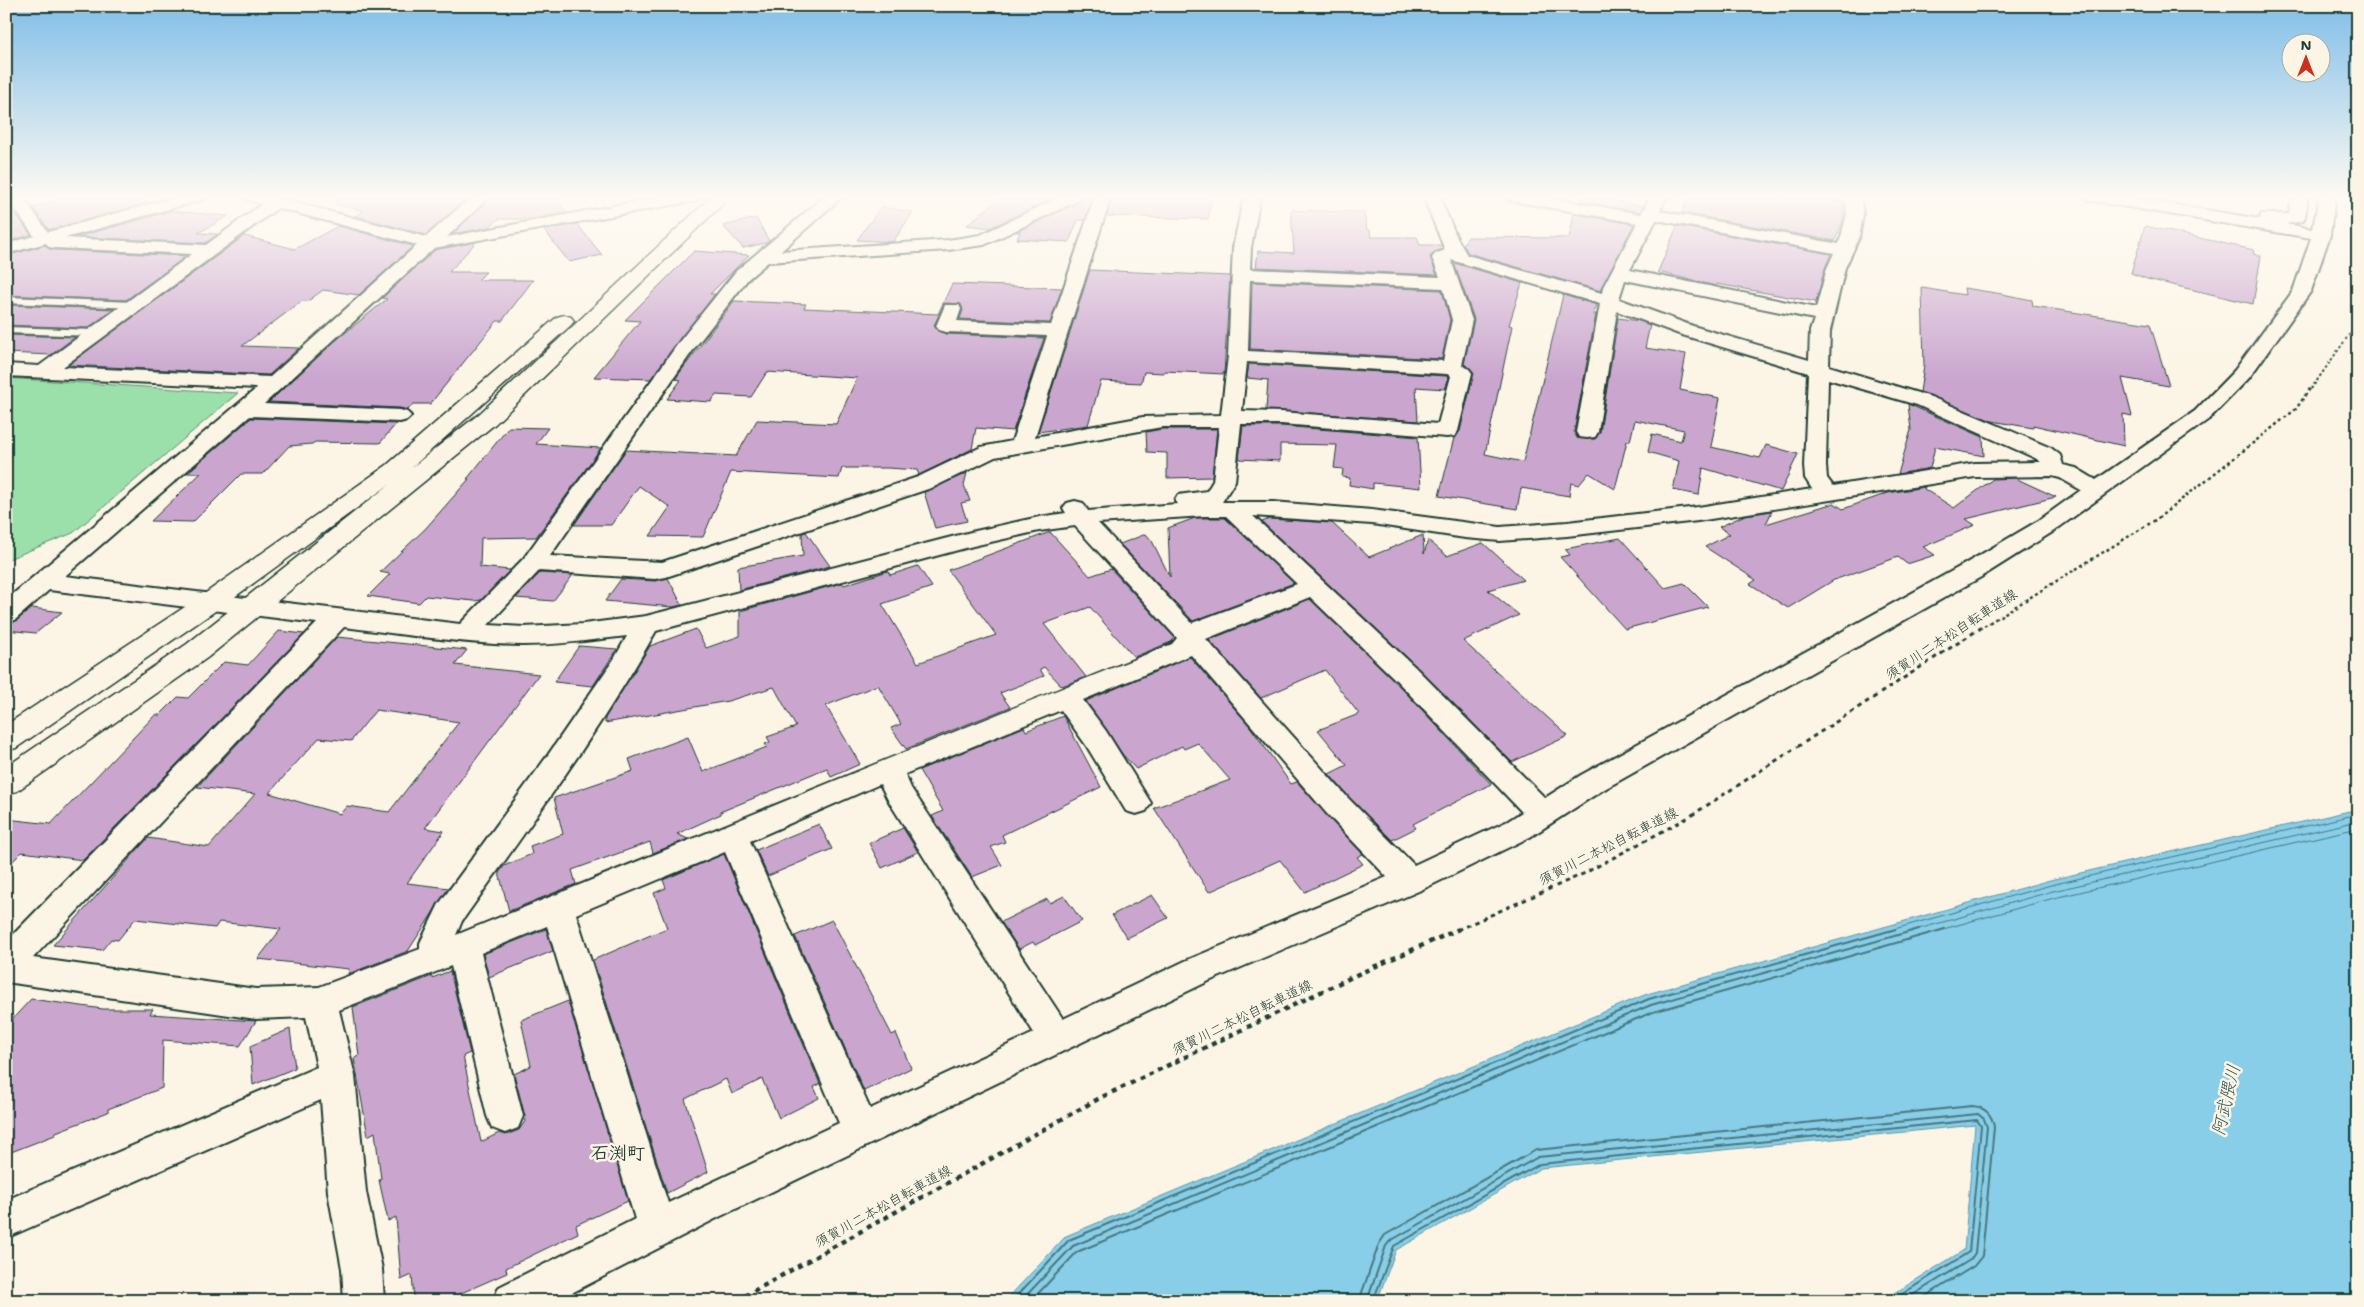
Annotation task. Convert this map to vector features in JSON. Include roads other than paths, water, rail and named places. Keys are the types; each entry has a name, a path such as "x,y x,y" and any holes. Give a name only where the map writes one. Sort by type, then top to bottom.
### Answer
{"street":[{"path":"44,372 200,257"},
{"path":"6,614 46,582 275,383 413,257"},
{"path":"6,740 209,603 395,470 508,372 634,257"},
{"path":"6,783 196,651 487,419 658,257"},
{"path":"466,633 532,563 616,448 689,342 742,276 763,257"},
{"path":"1021,446 1083,257"},
{"path":"46,582 466,633 524,636 583,633 646,625 1106,504 1215,497 1224,481 1238,356 1242,257"},
{"path":"1443,257 1441,258 1462,320 1451,368"},
{"path":"1459,257 1468,262 1608,300 1686,330 1818,371 1901,394 1935,406 2043,454 2052,460 2052,470"},
{"path":"1587,432 1608,300 1612,287 1628,257"},
{"path":"1826,492 1816,478 1820,331 1836,268 1841,257"},
{"path":"513,1301 657,1228 1198,971 1410,881 1518,829 1591,783 1972,571 2046,526 2202,415 2242,374 2302,291 2314,257"},
{"path":"1619,273 1824,315"},
{"path":"1241,274 1451,283"},
{"path":"952,310 946,326 1059,331"},
{"path":"532,563 639,570 666,568 926,482 989,452 1143,423 1281,418 1447,431 1462,373 1451,368 1238,356"},
{"path":"6,370 275,383"},
{"path":"245,409 400,416"},
{"path":"1077,513 1232,509 1309,511 1500,534 1619,524 1790,500 1826,492 1975,470 2052,470 2068,474 2097,490"},
{"path":"1232,509 1404,673 1543,815"},
{"path":"1077,513 1192,638 1330,797 1410,881"},
{"path":"6,968 256,1004 320,1002 558,908 1180,650 1199,630 1314,587"},
{"path":"6,964 338,617"},
{"path":"505,1116 450,952 436,943 450,913 558,763 624,664 646,625"},
{"path":"1066,697 1096,738 1136,803"},
{"path":"888,770 898,792 1057,1039"},
{"path":"733,836 861,1131"},
{"path":"558,908 657,1228"},
{"path":"320,1002 337,1076 347,1192 362,1269 364,1301"},
{"path":"6,1219 337,1076"}],"lane":[{"path":"6,300 134,305"},
{"path":"6,330 95,333"}],"water":[{"name":"阿武隈川","path":"2358,809 2358,1301 1882,1301 1964,1250 1975,1125 1541,1168 1396,1250 1377,1301 1005,1301 1066,1236 1647,994 2050,880"}],"district":[{"name":"石渕町","path":"618,1153"}]}
